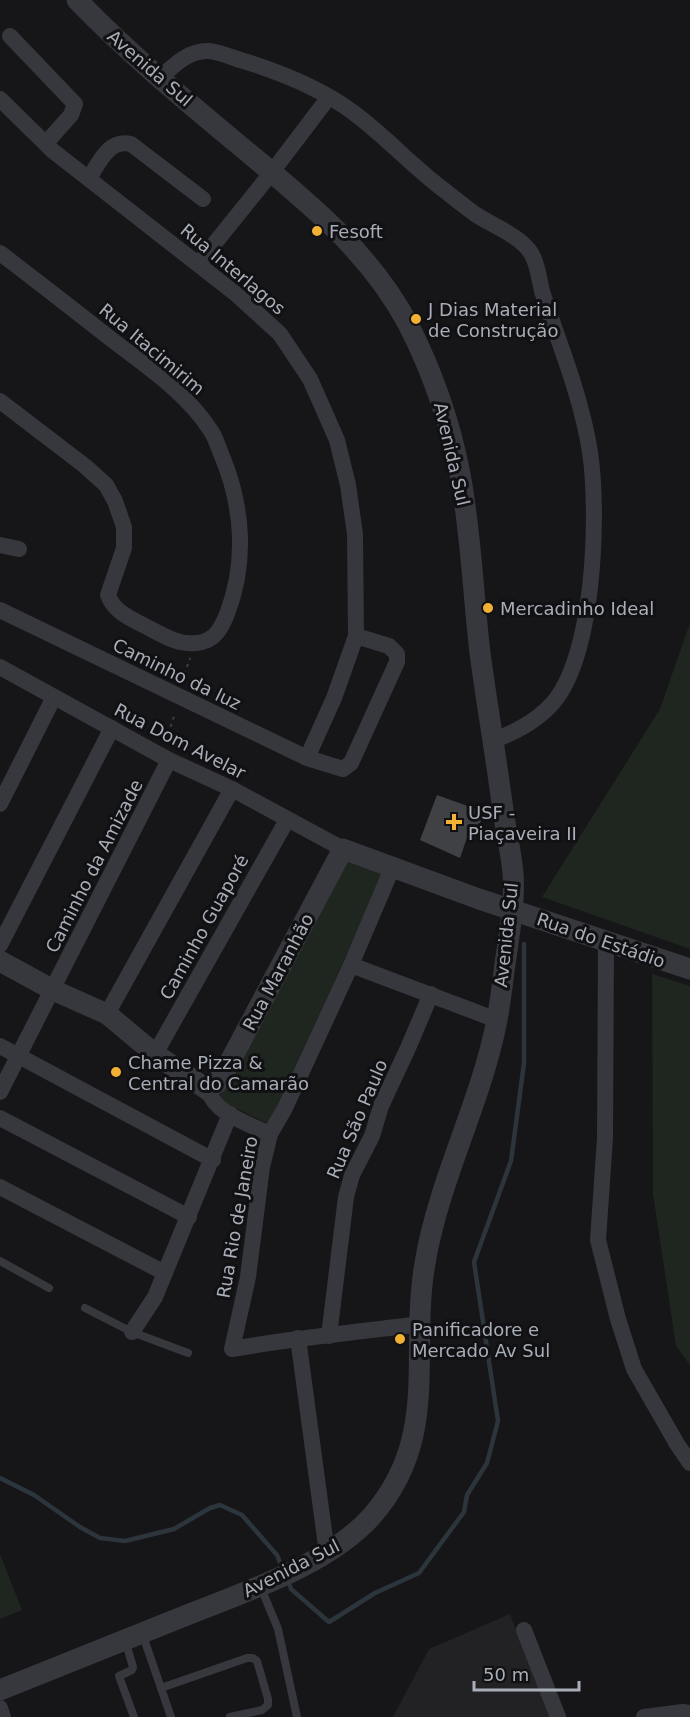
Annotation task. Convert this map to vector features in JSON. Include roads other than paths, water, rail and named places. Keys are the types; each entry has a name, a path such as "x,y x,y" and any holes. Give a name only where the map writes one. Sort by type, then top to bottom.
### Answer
{"street":[{"name":"Avenida Sul","path":"0,1690 262,1585 319,1557 355,1533 383,1502 411,1448 417,1418 420,1379 423,1270 434,1220 480,1086 497,1020 512,909 513,873 474,600 460,476 448,426 433,380 408,325 379,276 338,231 272,172 159,79 77,0"},
{"path":"10,36 75,104 71,115 46,143"},
{"path":"159,79 178,60 210,51 270,69 306,84 354,113 427,177 475,214 522,244 535,261 543,295 576,388 589,449 594,481 589,595 582,639 572,672 553,703 527,725 494,741"},
{"path":"198,264 329,97"},
{"name":"Rua Interlagos","path":"0,99 53,151 236,294 280,334 310,379 337,440 348,485 355,534 356,636 334,698 308,758"},
{"path":"89,178 110,148 117,143 124,142 131,144 203,199"},
{"name":"Rua Itacimirim","path":"0,253 188,401 212,432 228,471 240,520 240,559 236,586 222,627 216,634 207,641 195,644 171,640 120,612 109,598 124,548 124,527 115,501 106,485 85,465 0,401"},
{"path":"0,545 19,549"},
{"name":"Caminho da luz","path":"0,610 308,758 338,769 343,769 351,763 397,662 397,654 389,646 356,636"},
{"name":"Rua Dom Avelar","path":"0,667 112,728 167,753 343,849"},
{"path":"0,804 54,697"},
{"path":"0,945 112,728"},
{"name":"Caminho da Amizade","path":"0,1092 53,990 167,753"},
{"path":"107,1014 232,789"},
{"name":"Caminho Guaporé","path":"155,1054 287,820"},
{"name":"Rua do Estádio","path":"343,849 479,899 690,969"},
{"name":"Rua Maranhão","path":"207,1090 217,1083 225,1069 343,849"},
{"name":"Rua Rio de Janeiro","path":"298,1338 232,1349 248,1277 262,1167 270,1134 285,1108 351,965 393,866"},
{"path":"606,942 605,1138 598,1240 618,1319 634,1369 690,1463"},
{"path":"0,961 53,990 107,1014 155,1054 207,1090 214,1103 230,1114 270,1134"},
{"path":"351,965 497,1020"},
{"name":"Rua São Paulo","path":"329,1336 346,1197 352,1175 372,1136 381,1106 431,994"},
{"path":"0,1046 213,1160"},
{"path":"132,1332 155,1298 230,1114"},
{"path":"0,1118 189,1217"},
{"path":"0,1187 165,1273"},
{"path":"319,1557 298,1338 421,1324"},
{"path":"524,1630 558,1717"},
{"path":"0,1708 3,1717"},
{"path":"644,1717 690,1713"}],"lane":[{"path":"0,1261 49,1288"},
{"path":"85,1308 132,1332 188,1353"},
{"path":"262,1585 278,1629 297,1717"},
{"path":"134,1636 161,1688 171,1717"},
{"path":"134,1636 132,1670 119,1676 134,1717"},
{"path":"161,1688 247,1658 253,1658 257,1661 268,1705 262,1710 230,1717"}],"waterway":[{"path":"288,1581 291,1589 329,1622 375,1593 419,1573 464,1512 467,1495 487,1463 498,1421 474,1262 511,1161 524,1063 524,944"},
{"path":"0,1478 34,1495 100,1538 125,1541 174,1529 210,1508 220,1505 242,1515 277,1555 283,1570"}],"place":[{"name":"Fesoft","path":"317,231"},
{"name":"J Dias Material de Construção","path":"416,319"},
{"name":"Mercadinho Ideal","path":"488,608"},
{"name":"USF - Piaçaveira II","path":"454,822"},
{"name":"Chame Pizza & Central do Camarão","path":"116,1072"},
{"name":"Panificadore e Mercado Av Sul","path":"400,1339"}]}
